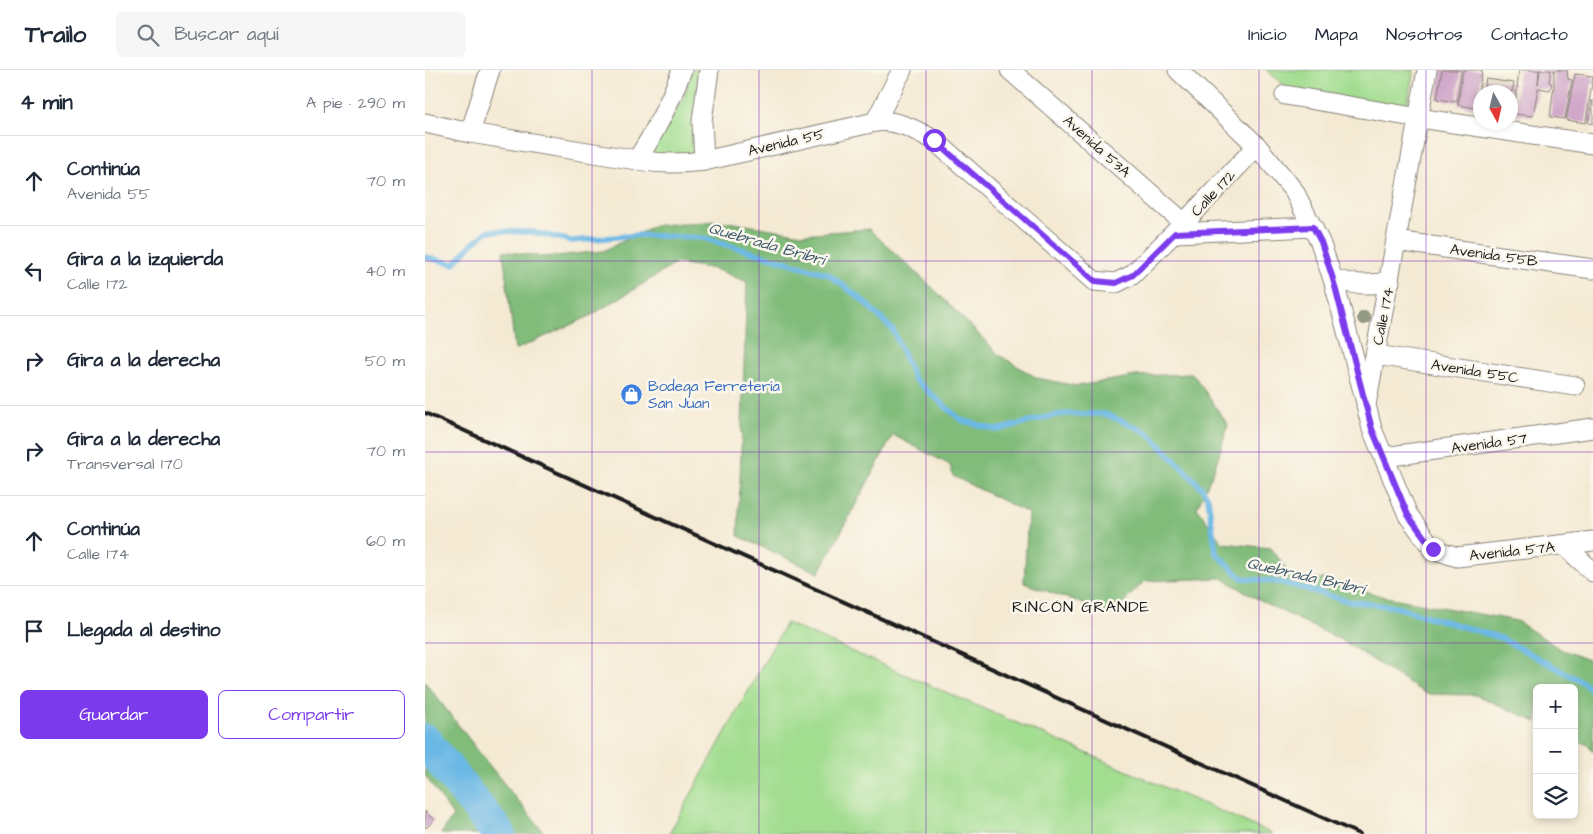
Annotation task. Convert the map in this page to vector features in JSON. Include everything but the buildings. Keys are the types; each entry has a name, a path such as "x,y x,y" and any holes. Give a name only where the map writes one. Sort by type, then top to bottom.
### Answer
{"street":[{"path":"470,133 490,70"},
{"path":"637,160 673,96 683,70"},
{"path":"704,161 702,121 709,70"},
{"path":"875,122 902,70"},
{"name":"Avenida 53A","path":"1010,70 1179,228"},
{"path":"1177,70 1257,146 1294,191 1321,242 1333,279 1366,405"},
{"name":"Calle 174","path":"1427,70 1366,405 1372,429 1408,515 1433,549"},
{"path":"1285,95 1419,118 1593,144"},
{"name":"Avenida 55","path":"425,122 470,133 660,164 684,164 704,161 875,122 883,121 910,127 934,140 1095,281"},
{"name":"Calle 172","path":"1095,281 1116,283 1133,275 1257,146"},
{"path":"1179,228 1313,227"},
{"name":"Avenida 55B","path":"1396,241 1593,269"},
{"path":"1333,279 1349,284 1368,285 1389,282"},
{"name":"Avenida 55C","path":"1376,355 1575,386"},
{"name":"Avenida 57","path":"1384,457 1593,428"},
{"name":"Avenida 57A","path":"1433,549 1457,557 1593,541"},
{"path":"1564,545 1593,572"}],"green space":[{"path":"691,70 703,70 699,157 649,154 684,98"},
{"path":"1266,70 1414,70 1406,108 1289,89"},
{"path":"721,221 803,234 869,229 934,289 999,355 1037,378 1077,386 1136,376 1193,374 1228,425 1214,470 1197,508 1222,543 1271,548 1292,577 1328,579 1381,596 1517,621 1560,649 1593,662 1593,752 1588,745 1578,741 1578,684 1533,684 1533,720 1476,695 1426,694 1343,641 1263,602 1222,578 1145,581 1112,614 1024,583 1028,513 953,476 950,465 893,435 819,573 738,536 747,282 715,269 677,263 590,316 515,350 503,251 546,257 603,251 656,225"},
{"path":"786,623 1273,834 669,834"},
{"path":"425,682 545,834 441,834 453,816 425,775"}],"waterway":[{"name":"Quebrada Bribrí","path":"425,257 454,264 471,245 488,231 532,232 572,241 639,235 703,238 828,274 860,298 893,330 914,379 961,420 997,430 1063,414 1105,414 1147,432 1202,488 1208,498 1216,553 1242,578 1284,583 1348,601 1396,607 1501,638 1584,683 1593,691"},
{"path":"425,741 499,834"}],"railway":[{"path":"425,413 1359,834"}],"place":[{"name":"Bodega Ferretería San Juan","path":"632,395"}],"district":[{"name":"RINCÓN GRANDE","path":"1081,606"}],"route":[{"path":"934,140 1095,281 1116,283 1133,275 1175,233 1313,227 1321,242 1333,279 1372,429 1408,515 1433,549"}]}
